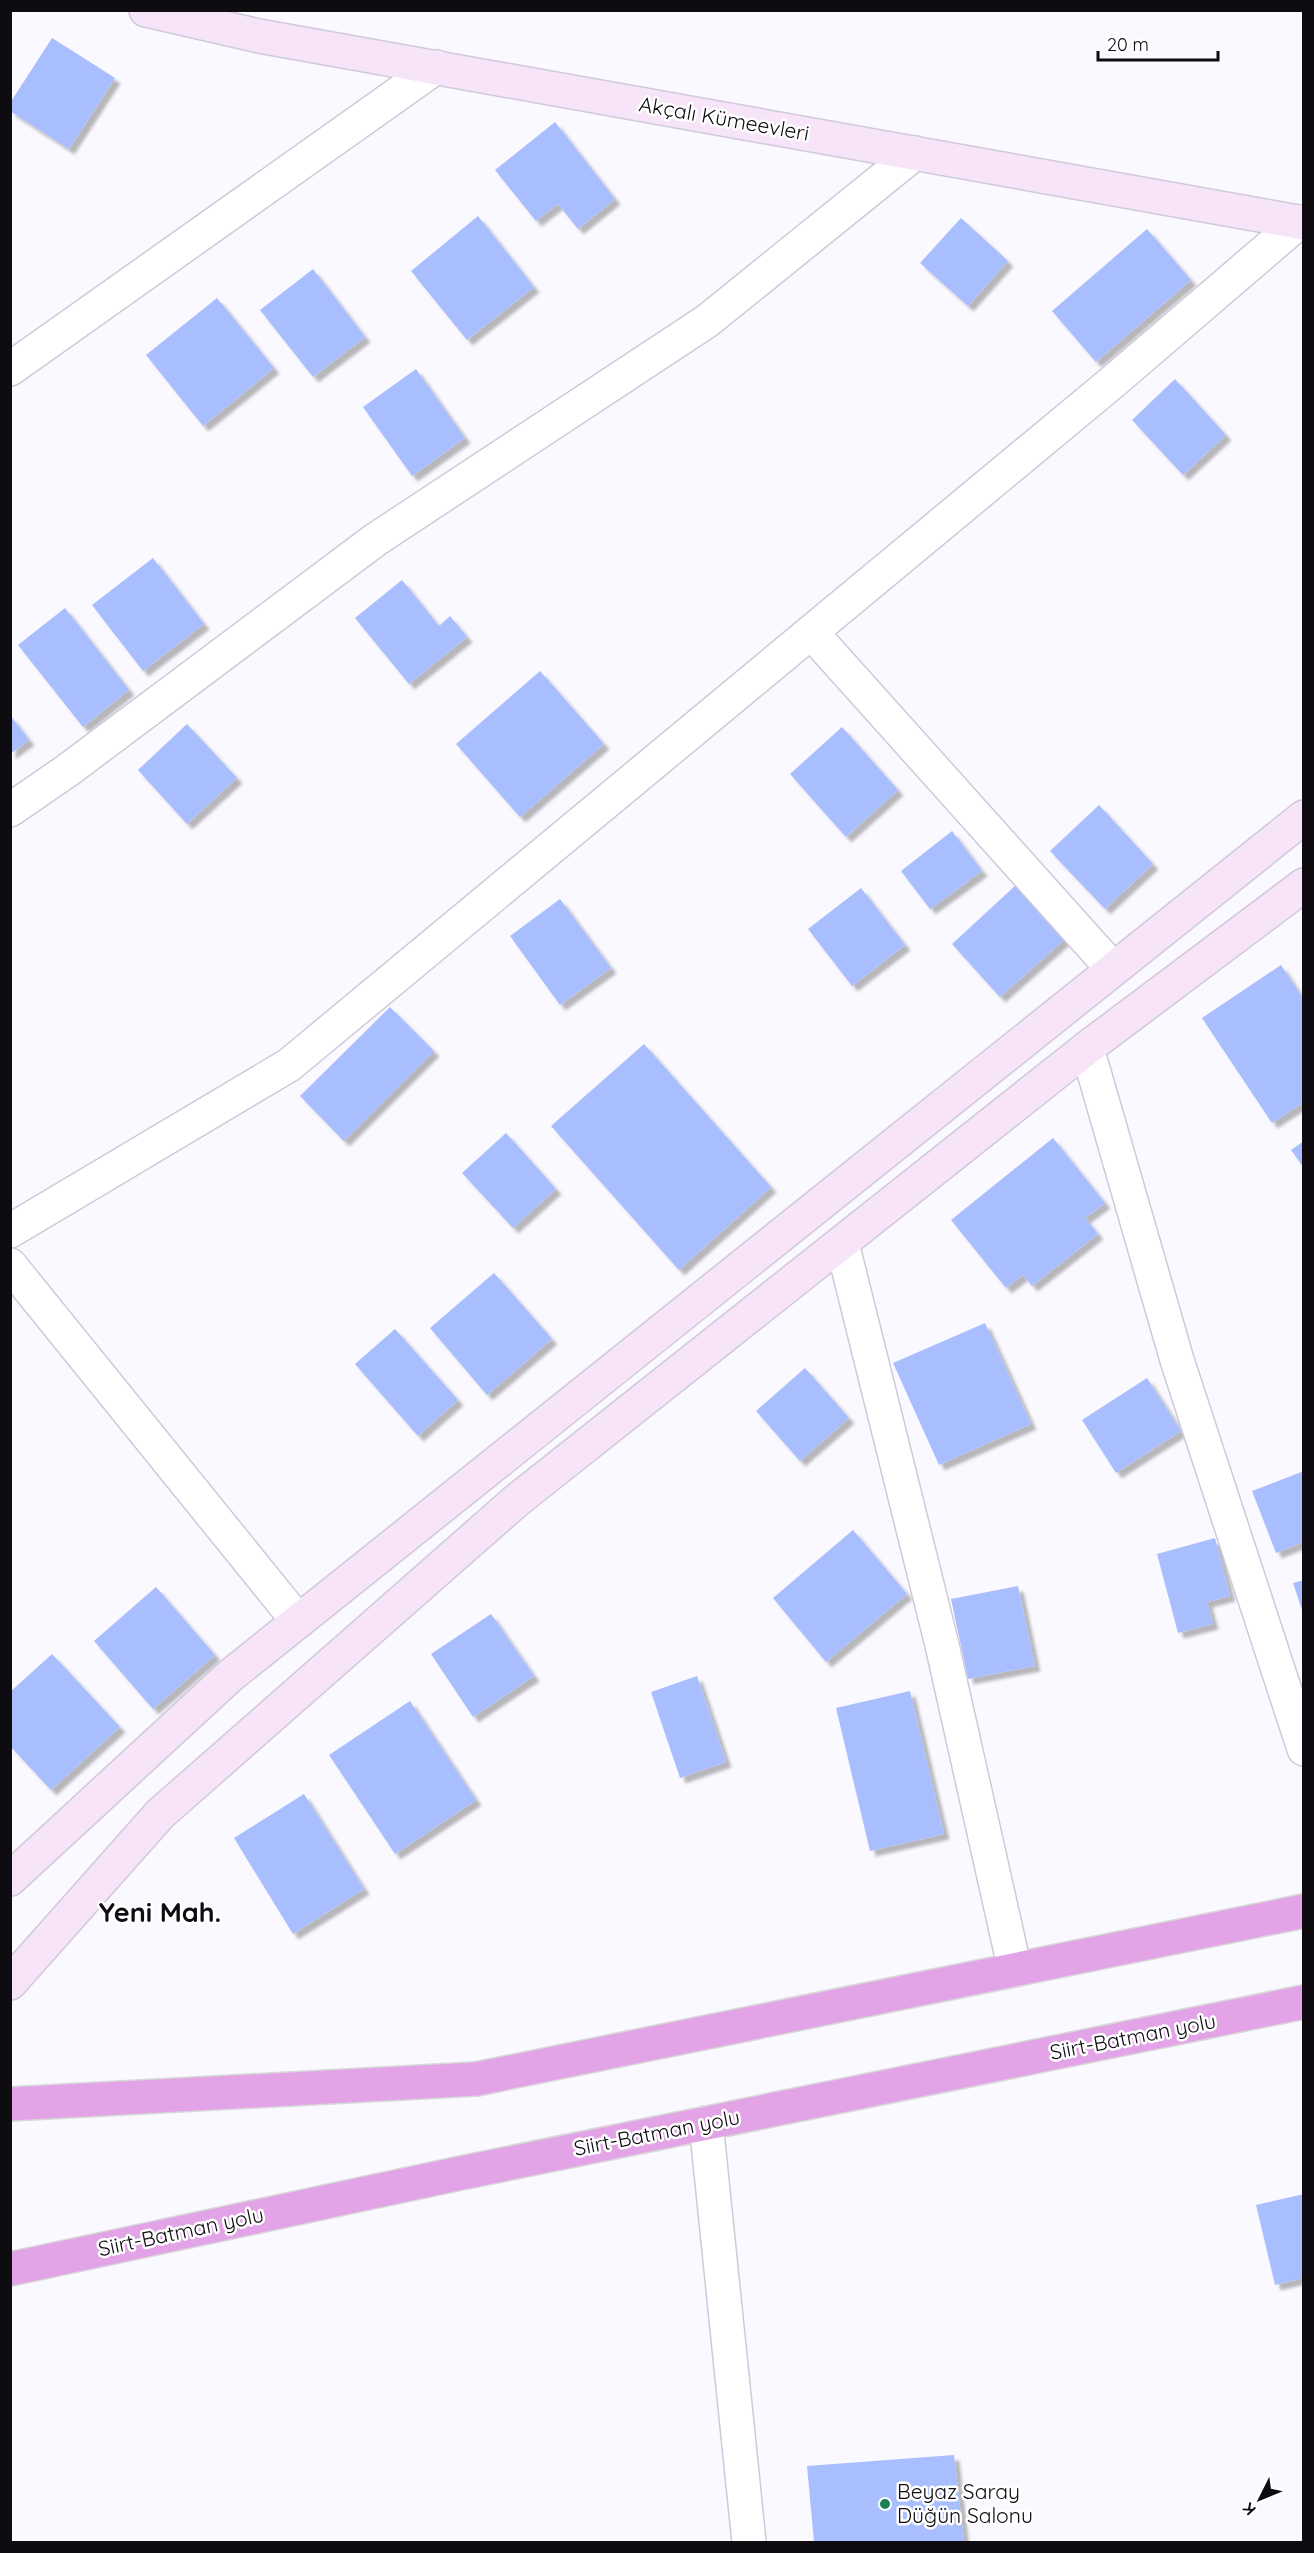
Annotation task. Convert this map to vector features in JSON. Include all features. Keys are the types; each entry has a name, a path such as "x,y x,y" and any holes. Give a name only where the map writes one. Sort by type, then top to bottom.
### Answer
{"highway":[{"path":"10,2104 476,2079 1304,1911"},
{"name":"Siirt-Batman yolu","path":"10,2269 706,2123 1304,2002"}],"main road":[{"name":"Akçalı Kümeevleri","path":"146,10 259,36 1301,222"},
{"path":"10,1879 231,1675 298,1620 1304,818"},
{"path":"10,1983 160,1814 516,1501 1087,1048 1304,885"}],"street":[{"path":"10,369 436,67"},
{"path":"10,810 68,770 375,540 707,321 915,153"},
{"path":"10,1231 289,1065 1115,380 1301,222"},
{"path":"811,632 1113,969"},
{"path":"1087,1048 1177,1360 1304,1749"},
{"path":"842,1243 942,1645 1015,1970"},
{"path":"10,1264 298,1620"},
{"path":"706,2123 749,2542"}],"building":[{"path":"52,38 115,78 69,149 10,111 10,103"},
{"path":"555,122 615,199 578,229 558,204 536,221 495,170"},
{"path":"478,216 534,287 467,340 411,271"},
{"path":"961,218 1008,261 968,306 920,263"},
{"path":"1147,229 1191,280 1096,362 1052,311"},
{"path":"313,269 365,337 313,377 260,310"},
{"path":"217,298 274,368 203,426 146,355"},
{"path":"416,369 465,438 412,476 363,407"},
{"path":"1175,379 1226,435 1183,475 1132,420"},
{"path":"153,558 204,624 143,671 92,605"},
{"path":"402,580 439,626 450,616 467,637 409,684 355,618"},
{"path":"65,608 129,690 83,727 18,645"},
{"path":"540,671 604,744 520,817 456,744"},
{"path":"10,715 29,740 10,754"},
{"path":"187,724 237,778 187,824 138,770"},
{"path":"842,727 898,790 846,837 790,774"},
{"path":"1099,805 1153,864 1105,909 1050,851"},
{"path":"952,831 982,871 930,909 901,871"},
{"path":"1016,885 1065,939 1000,997 952,944"},
{"path":"861,888 905,945 852,986 808,929"},
{"path":"560,899 611,968 560,1005 510,936"},
{"path":"1281,965 1304,1000 1304,1102 1272,1123 1202,1018"},
{"path":"390,1007 434,1051 344,1141 300,1096"},
{"path":"644,1044 771,1187 679,1270 551,1126"},
{"path":"506,1133 556,1189 513,1228 462,1173"},
{"path":"1053,1138 1105,1203 1085,1218 1098,1234 1032,1286 1023,1275 1006,1288 951,1220"},
{"path":"1304,1141 1304,1168 1291,1150"},
{"path":"494,1273 552,1339 487,1395 430,1328"},
{"path":"985,1323 1031,1424 939,1465 893,1363"},
{"path":"395,1329 458,1400 418,1436 355,1364"},
{"path":"805,1368 849,1418 800,1461 756,1411"},
{"path":"1147,1378 1181,1431 1116,1473 1082,1420"},
{"path":"1304,1471 1304,1542 1276,1553 1252,1491"},
{"path":"853,1530 907,1594 826,1662 773,1598"},
{"path":"1215,1538 1230,1596 1207,1602 1213,1624 1178,1633 1157,1554"},
{"path":"1304,1580 1304,1612 1303,1613 1293,1583"},
{"path":"1018,1586 1035,1666 968,1679 951,1599"},
{"path":"156,1587 215,1655 153,1709 94,1641"},
{"path":"491,1614 534,1676 473,1717 431,1654"},
{"path":"52,1654 120,1727 51,1790 10,1746 10,1692"},
{"path":"697,1676 726,1762 680,1778 651,1692"},
{"path":"910,1691 944,1834 870,1851 836,1708"},
{"path":"410,1701 476,1800 395,1854 329,1755"},
{"path":"304,1794 364,1889 293,1934 234,1838"},
{"path":"1304,2194 1304,2278 1275,2285 1256,2205"},
{"name":"Beyaz Saray Düğün Salonu","path":"954,2455 964,2542 814,2542 807,2466"}],"place":[{"name":"Beyaz Saray Düğün Salonu","path":"885,2504"}],"district":[{"name":"Yeni Mah.","path":"160,1913"}]}
